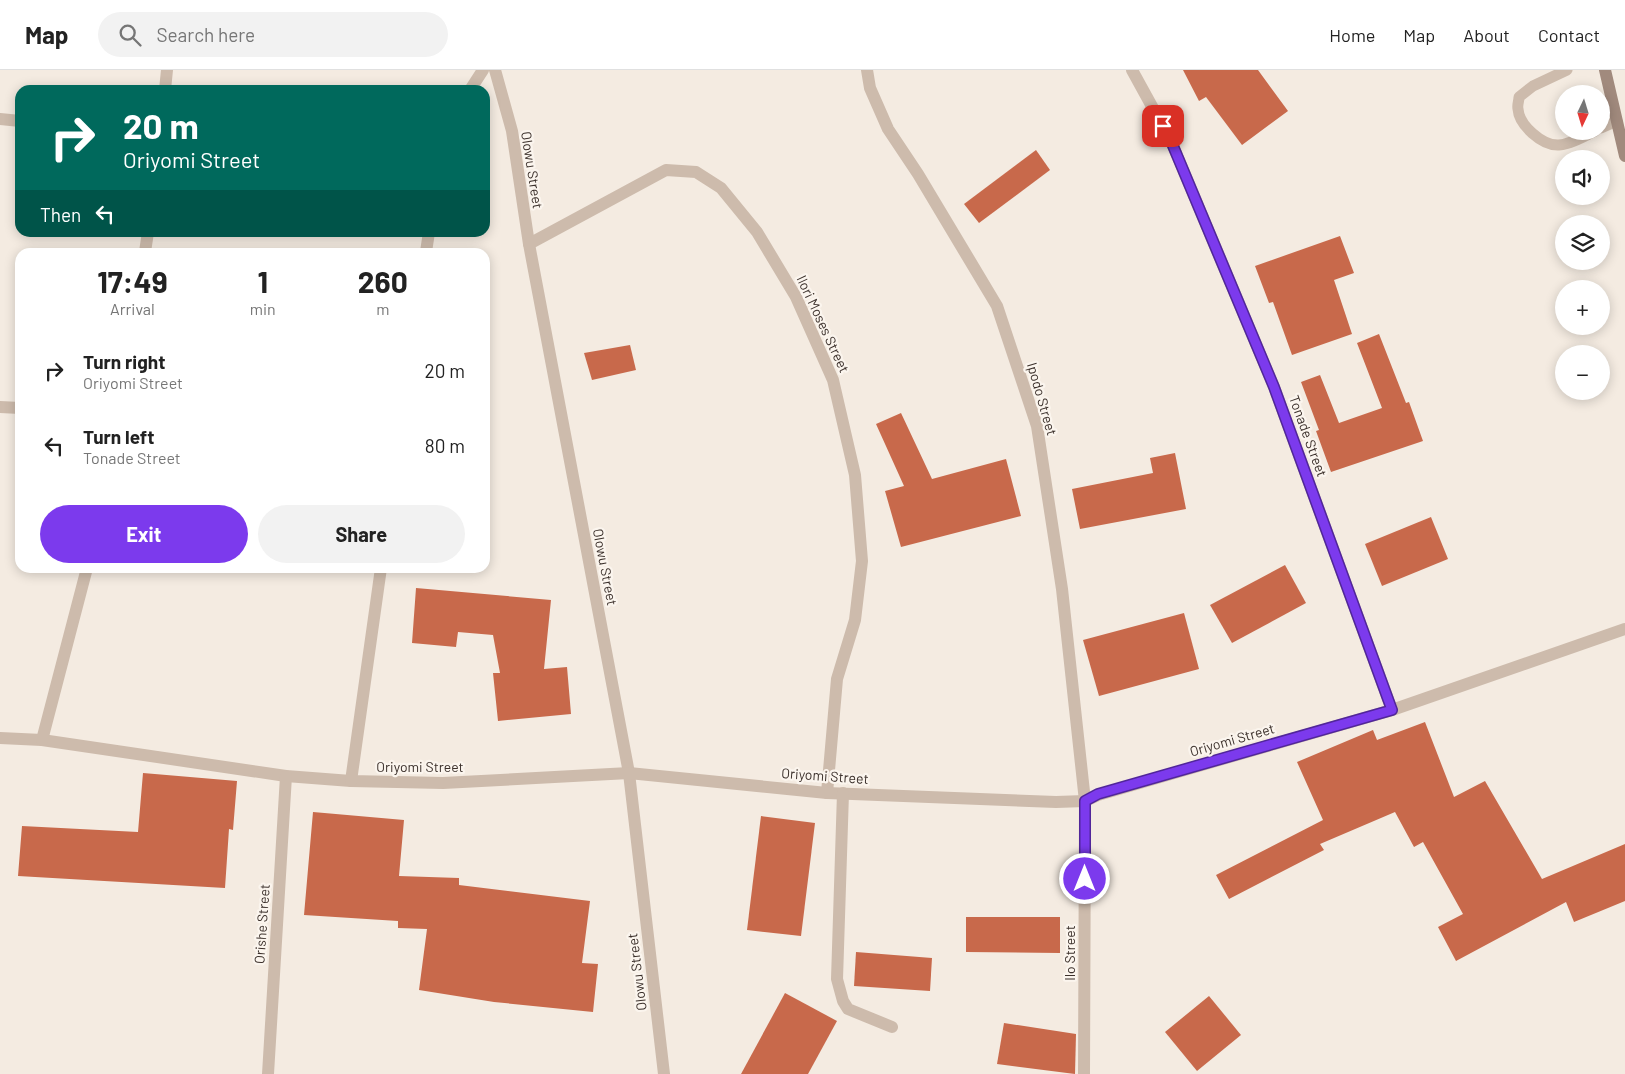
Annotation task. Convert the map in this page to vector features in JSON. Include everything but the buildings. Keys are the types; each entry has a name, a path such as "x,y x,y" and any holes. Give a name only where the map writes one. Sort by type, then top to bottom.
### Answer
{"main road":[{"path":"1605,70 1625,156"}],"street":[{"path":"166,85 167,70"},
{"path":"473,85 483,70"},
{"name":"Olowu Street","path":"495,70 512,131 529,244 629,773 664,1074"},
{"name":"Ipodo Street","path":"867,70 870,88 888,129 918,174 997,306 1037,426 1062,589 1085,801"},
{"name":"Tonade Street","path":"1132,70 1171,141 1274,387 1392,710"},
{"path":"0,119 15,120"},
{"name":"Ilori Moses Street","path":"529,244 666,170 696,172 721,188 757,232 796,296 833,380 855,475 862,561 855,620 837,679 827,792"},
{"path":"0,407 15,408"},
{"path":"42,740 86,573"},
{"path":"351,782 380,573"},
{"name":"Oriyomi Street","path":"0,738 42,740 286,776 351,782 443,783 629,773 843,793 1056,802 1085,801 1098,794 1392,710 1625,629"},
{"name":"Orishe Street","path":"268,1074 286,776"},
{"path":"843,793 837,979 843,1001 848,1009 892,1027"},
{"name":"Ilo Street","path":"1084,1074 1085,801"}],"lane":[{"path":"1567,70 1533,86 1519,97 1518,110 1534,135 1544,142 1556,145 1568,144 1576,140"},
{"path":"1610,124 1617,121"}],"route":[{"path":"1085,879 1085,801 1098,794 1392,710 1274,387 1163,126"}]}
